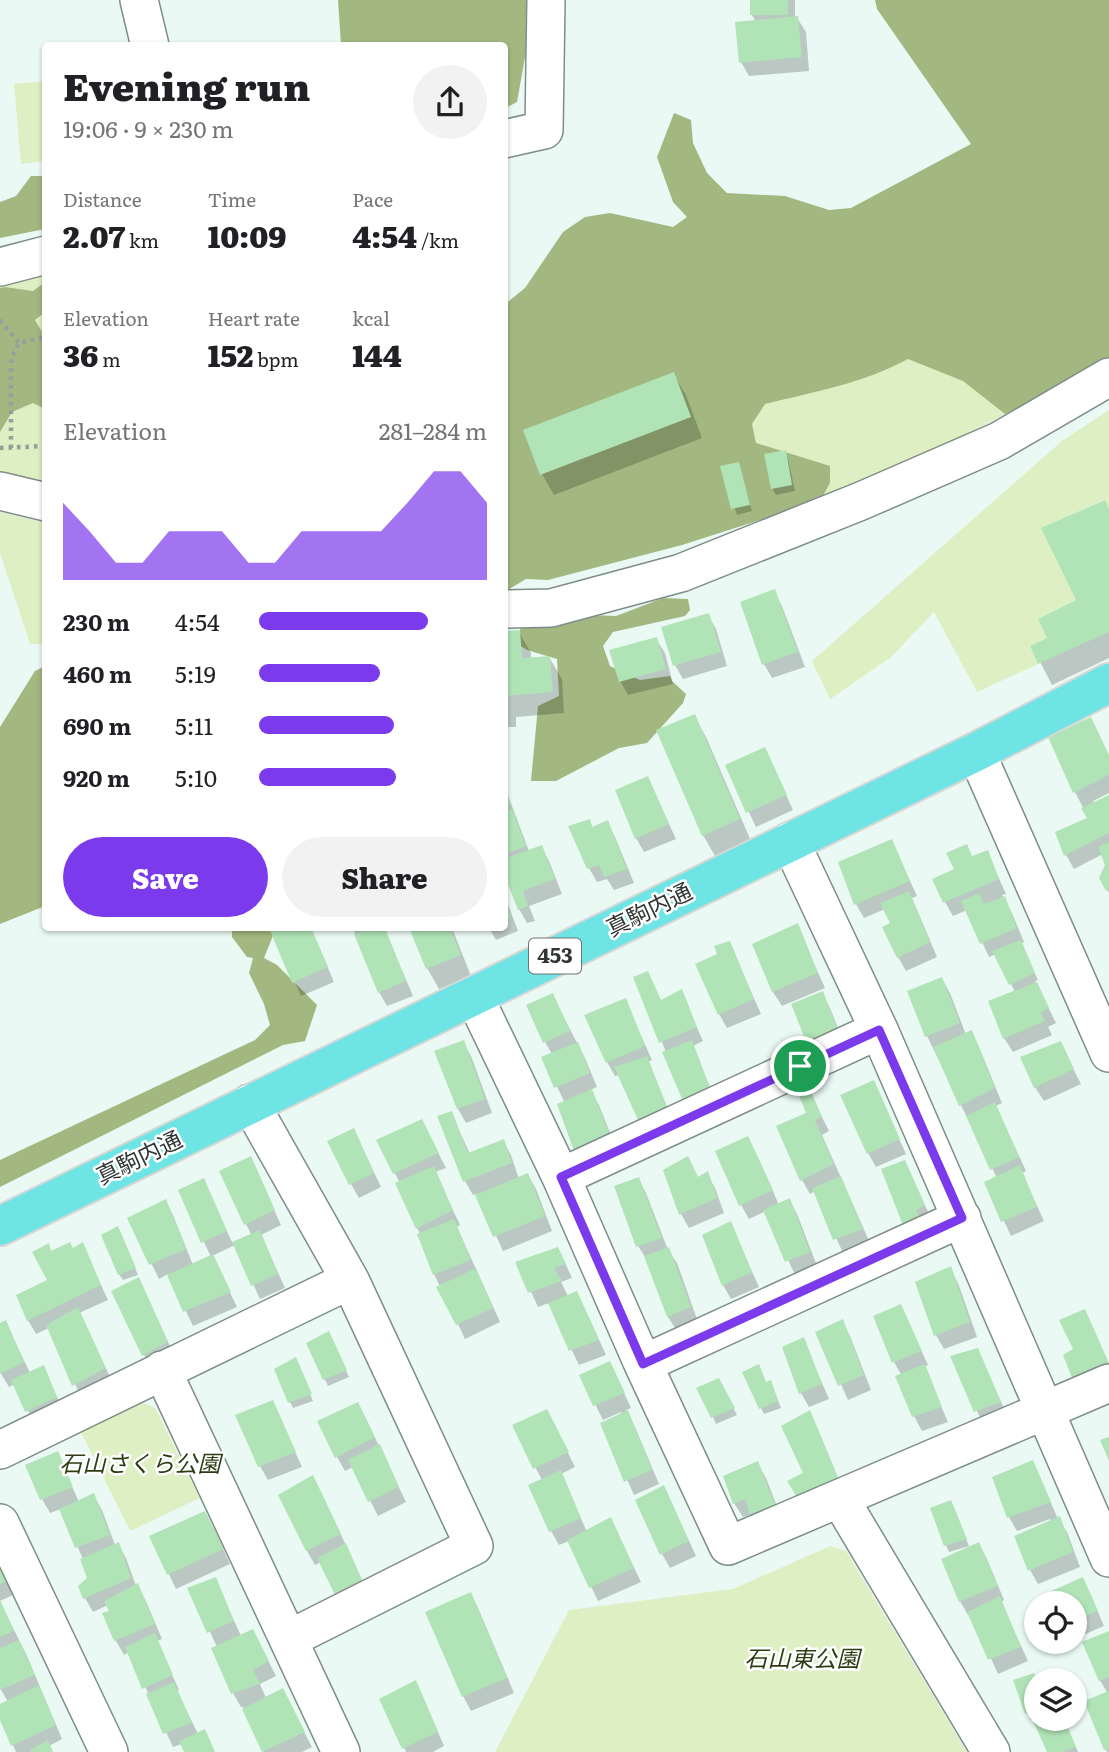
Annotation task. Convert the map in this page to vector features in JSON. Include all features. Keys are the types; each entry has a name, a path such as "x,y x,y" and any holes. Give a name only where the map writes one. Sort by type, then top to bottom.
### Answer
{"highway":[{"name":"真駒内通","path":"0,1226 976,752 1109,683"}],"street":[{"path":"139,0 149,42"},
{"path":"508,138 544,130 546,0"},
{"path":"0,267 42,255"},
{"path":"508,609 551,608 681,573 862,501 999,442 1109,377"},
{"path":"0,491 42,501"},
{"path":"976,752 1107,1041"},
{"path":"790,841 879,1030 1109,1558"},
{"path":"474,996 561,1177 643,1364 728,1546 1109,1383"},
{"path":"561,1177 879,1030"},
{"path":"250,1103 350,1280 474,1546 289,1639"},
{"path":"643,1364 962,1218"},
{"path":"0,1450 350,1280"},
{"path":"162,1370 341,1752"},
{"path":"840,1499 991,1752"},
{"path":"0,1523 109,1752"}],"path":[{"path":"0,320 19,343"},
{"path":"11,449 11,358 19,343 42,338"},
{"path":"0,448 42,446"}],"green space":[{"path":"338,0 528,0 528,41 517,102 508,107 508,42 341,42"},
{"path":"875,0 1109,0 1109,361 1005,414 963,381 908,359 856,381 765,404 752,424 756,443 830,466 830,483 820,501 682,545 548,580 526,579 508,590 508,302 525,288 563,232 585,217 610,213 673,227 687,217 673,202 657,157 674,113 691,120 693,143 707,173 727,193 785,196 829,210 851,208 971,144 877,9"},
{"path":"42,81 42,161 21,164 14,84"},
{"path":"31,176 42,176 42,230 0,238 0,202 16,196"},
{"path":"42,272 42,485 0,475 0,283"},
{"path":"42,284 42,314 35,320 42,332 42,408 33,403 12,412 0,432 0,288 33,291"},
{"path":"887,356 921,357 969,378 1005,414 937,449 820,501 755,452 744,407"},
{"path":"1109,410 1109,509 1104,500 1042,528 1076,600 1038,619 1047,638 1030,646 1038,664 977,692 934,612 891,657 830,699 812,661 1062,441"},
{"path":"0,512 42,522 42,644 30,644 0,553"},
{"path":"663,598 688,599 690,610 685,616 613,632 603,646 610,666 640,680 670,676 686,694 683,703 647,743 619,748 556,781 531,781 538,706 559,696 557,659 527,650 513,641 525,622 590,615 616,616"},
{"path":"42,668 42,907 0,924 0,727 35,671"},
{"path":"232,931 275,931 264,958 277,965 317,1005 305,1041 283,1045 0,1187 0,1160 255,1040 270,1025 264,1004 249,973 253,958 247,957 232,937"},
{"name":"石山さくら公園","path":"142,1402 155,1408 200,1498 130,1531 80,1430"},
{"name":"石山東公園","path":"830,1546 846,1551 967,1752 495,1752 569,1610 733,1589"}],"building":[{"path":"750,0 788,0 788,15 750,15"},
{"path":"798,16 802,57 739,63 735,22"},
{"path":"674,372 691,417 540,475 523,430"},
{"path":"786,450 792,485 771,489 764,454"},
{"path":"739,462 750,505 731,509 720,466"},
{"path":"1105,500 1109,509 1109,632 1038,664 1030,646 1047,638 1038,619 1076,600 1041,528"},
{"path":"775,589 798,652 762,665 740,602"},
{"path":"709,613 721,652 673,666 661,627"},
{"path":"520,630 522,658 550,656 553,692 508,696 508,631"},
{"path":"657,637 666,669 619,682 609,650"},
{"path":"695,714 740,819 702,836 656,730"},
{"path":"1091,717 1109,755 1109,775 1073,793 1048,737"},
{"path":"765,747 787,795 746,813 725,765"},
{"path":"648,776 669,824 635,839 615,790"},
{"path":"1109,795 1109,833 1064,856 1055,832 1087,818 1081,808"},
{"path":"512,809 526,846 508,853 508,810"},
{"path":"590,819 592,827 608,820 627,869 604,877 599,865 587,869 568,826"},
{"path":"892,839 910,881 854,905 838,862"},
{"path":"1109,842 1109,889 1106,891 1099,878 1105,865 1098,847"},
{"path":"967,844 972,856 988,850 999,879 943,903 932,879 954,869 946,853"},
{"path":"542,845 555,879 523,891 528,906 518,910 508,884 508,858"},
{"path":"909,891 930,942 897,958 882,927 890,923 880,903"},
{"path":"979,893 984,904 1005,896 1017,928 980,944 961,901"},
{"path":"798,923 818,973 772,992 752,944"},
{"path":"270,931 312,931 328,967 292,983"},
{"path":"362,931 386,931 406,981 378,993 354,934"},
{"path":"410,931 451,931 461,955 426,969"},
{"path":"1021,940 1035,973 1009,985 992,951"},
{"path":"730,941 754,999 718,1015 695,964 717,954 714,946"},
{"path":"648,971 661,1000 682,989 697,1027 659,1043 633,977"},
{"path":"942,977 960,1023 925,1037 907,991"},
{"path":"1037,982 1049,1008 1041,1012 1045,1021 1003,1039 988,1001"},
{"path":"823,991 841,1039 810,1051 791,1004"},
{"path":"553,993 570,1031 543,1043 526,1005"},
{"path":"626,998 645,1046 606,1063 584,1015"},
{"path":"972,1030 995,1088 959,1106 933,1047"},
{"path":"464,1040 485,1099 457,1109 434,1051"},
{"path":"692,1040 716,1104 689,1115 662,1052"},
{"path":"1061,1041 1074,1069 1034,1088 1020,1057"},
{"path":"578,1042 590,1073 554,1088 541,1057"},
{"path":"647,1056 675,1127 639,1122 614,1067"},
{"path":"874,1080 900,1139 867,1154 840,1095"},
{"path":"592,1089 613,1143 577,1159 557,1104"},
{"path":"810,1089 822,1117 815,1120 834,1164 800,1181 776,1126 806,1113 798,1093"},
{"path":"995,1102 1019,1157 990,1170 966,1116"},
{"path":"452,1111 468,1153 504,1139 512,1163 463,1182 437,1116"},
{"path":"422,1119 439,1153 393,1174 376,1140"},
{"path":"354,1128 374,1173 349,1185 327,1141"},
{"path":"748,1136 773,1190 739,1206 715,1151"},
{"path":"251,1156 275,1210 244,1225 219,1171"},
{"path":"688,1156 698,1177 708,1171 717,1198 679,1215 663,1170"},
{"path":"905,1160 925,1205 916,1211 921,1221 904,1228 881,1169"},
{"path":"1020,1165 1037,1207 1001,1222 984,1182"},
{"path":"434,1166 453,1210 416,1229 395,1183"},
{"path":"528,1173 545,1216 493,1237 475,1195"},
{"path":"841,1176 863,1229 833,1240 812,1188"},
{"path":"639,1177 662,1238 636,1247 614,1186"},
{"path":"204,1178 227,1231 201,1243 178,1190"},
{"path":"790,1198 810,1252 785,1262 763,1210"},
{"path":"166,1199 186,1249 149,1265 127,1218"},
{"path":"454,1219 471,1260 433,1275 417,1234"},
{"path":"731,1221 752,1272 722,1286 702,1235"},
{"path":"118,1226 136,1268 118,1275 101,1235"},
{"path":"260,1230 278,1274 251,1286 232,1242"},
{"path":"70,1242 73,1248 83,1242 101,1285 27,1321 16,1295 47,1280 32,1252 49,1243 51,1251"},
{"path":"558,1247 566,1264 554,1268 562,1281 528,1293 515,1262"},
{"path":"669,1247 691,1307 667,1317 644,1256"},
{"path":"213,1254 231,1292 183,1312 167,1275"},
{"path":"951,1266 970,1322 934,1336 915,1282"},
{"path":"476,1268 493,1308 456,1325 436,1287"},
{"path":"139,1277 168,1342 142,1356 111,1291"},
{"path":"577,1291 599,1340 569,1351 548,1303"},
{"path":"901,1304 922,1351 892,1363 873,1316"},
{"path":"78,1307 106,1368 72,1386 46,1325"},
{"path":"1085,1309 1108,1361 1072,1378 1063,1355 1073,1349 1059,1320"},
{"path":"843,1319 864,1375 838,1386 815,1332"},
{"path":"6,1320 24,1362 0,1374 0,1323"},
{"path":"329,1331 347,1370 323,1380 306,1343"},
{"path":"804,1337 822,1384 799,1394 782,1347"},
{"path":"978,1348 1001,1402 974,1412 950,1356"},
{"path":"296,1357 312,1394 288,1403 274,1369"},
{"path":"610,1361 625,1393 593,1406 579,1375"},
{"path":"759,1364 766,1382 771,1380 778,1401 759,1409 742,1372"},
{"path":"925,1364 942,1407 912,1417 895,1376"},
{"path":"44,1365 57,1397 25,1412 11,1380"},
{"path":"719,1378 735,1408 711,1418 696,1388"},
{"path":"273,1400 296,1452 258,1467 235,1415"},
{"path":"358,1402 375,1437 335,1458 317,1421"},
{"path":"547,1409 569,1452 533,1469 512,1425"},
{"path":"628,1410 652,1470 624,1482 600,1423"},
{"path":"810,1410 840,1482 800,1502 787,1481 803,1473 781,1426"},
{"path":"1109,1437 1109,1461 1100,1440"},
{"path":"380,1444 399,1487 368,1502 348,1460"},
{"path":"58,1451 73,1487 40,1500 25,1465"},
{"path":"1033,1460 1051,1502 1007,1518 992,1477"},
{"path":"758,1461 776,1507 751,1518 745,1499 733,1504 723,1476"},
{"path":"561,1470 581,1518 549,1532 528,1485"},
{"path":"313,1475 341,1534 306,1551 278,1495"},
{"path":"664,1485 689,1541 660,1555 635,1500"},
{"path":"94,1493 110,1535 75,1548 59,1509"},
{"path":"951,1500 967,1539 944,1546 930,1508"},
{"path":"205,1511 224,1549 167,1575 149,1536"},
{"path":"1060,1516 1073,1552 1028,1571 1014,1536"},
{"path":"611,1517 634,1568 589,1588 567,1540"},
{"path":"119,1542 131,1578 83,1599 78,1586 87,1578 80,1559"},
{"path":"979,1542 998,1586 959,1602 941,1559"},
{"path":"346,1543 363,1583 335,1595 317,1558"},
{"path":"0,1562 9,1580 0,1584"},
{"path":"216,1577 234,1621 207,1633 187,1588"},
{"path":"1083,1577 1098,1611 1087,1616 1087,1591 1052,1591"},
{"path":"138,1583 155,1624 114,1641 102,1613 109,1611 104,1601"},
{"path":"471,1592 507,1678 462,1697 425,1612"},
{"path":"1000,1596 1021,1647 988,1660 967,1612"},
{"path":"0,1600 14,1631 0,1637"},
{"path":"253,1629 269,1661 253,1670 260,1684 231,1694 211,1648"},
{"path":"1109,1631 1109,1677 1099,1681 1087,1653 1087,1640"},
{"path":"155,1633 173,1675 142,1689 125,1647"},
{"path":"19,1640 35,1675 0,1690 0,1648"},
{"path":"1024,1676 1024,1711 1013,1680"},
{"path":"416,1680 438,1732 402,1749 379,1699"},
{"path":"174,1682 192,1723 163,1734 146,1694"},
{"path":"39,1685 56,1725 11,1746 0,1720 0,1704"},
{"path":"283,1688 305,1732 262,1752 242,1709"},
{"path":"1109,1691 1109,1749 1104,1750 1087,1708 1087,1700"},
{"path":"205,1729 215,1752 184,1752 179,1741"},
{"path":"1038,1731 1069,1731 1076,1747 1063,1752 1047,1752"},
{"path":"48,1740 53,1752 31,1752 30,1750"}],"route":[{"path":"879,1030 962,1218 643,1364 561,1177 800,1066 879,1030"}]}
